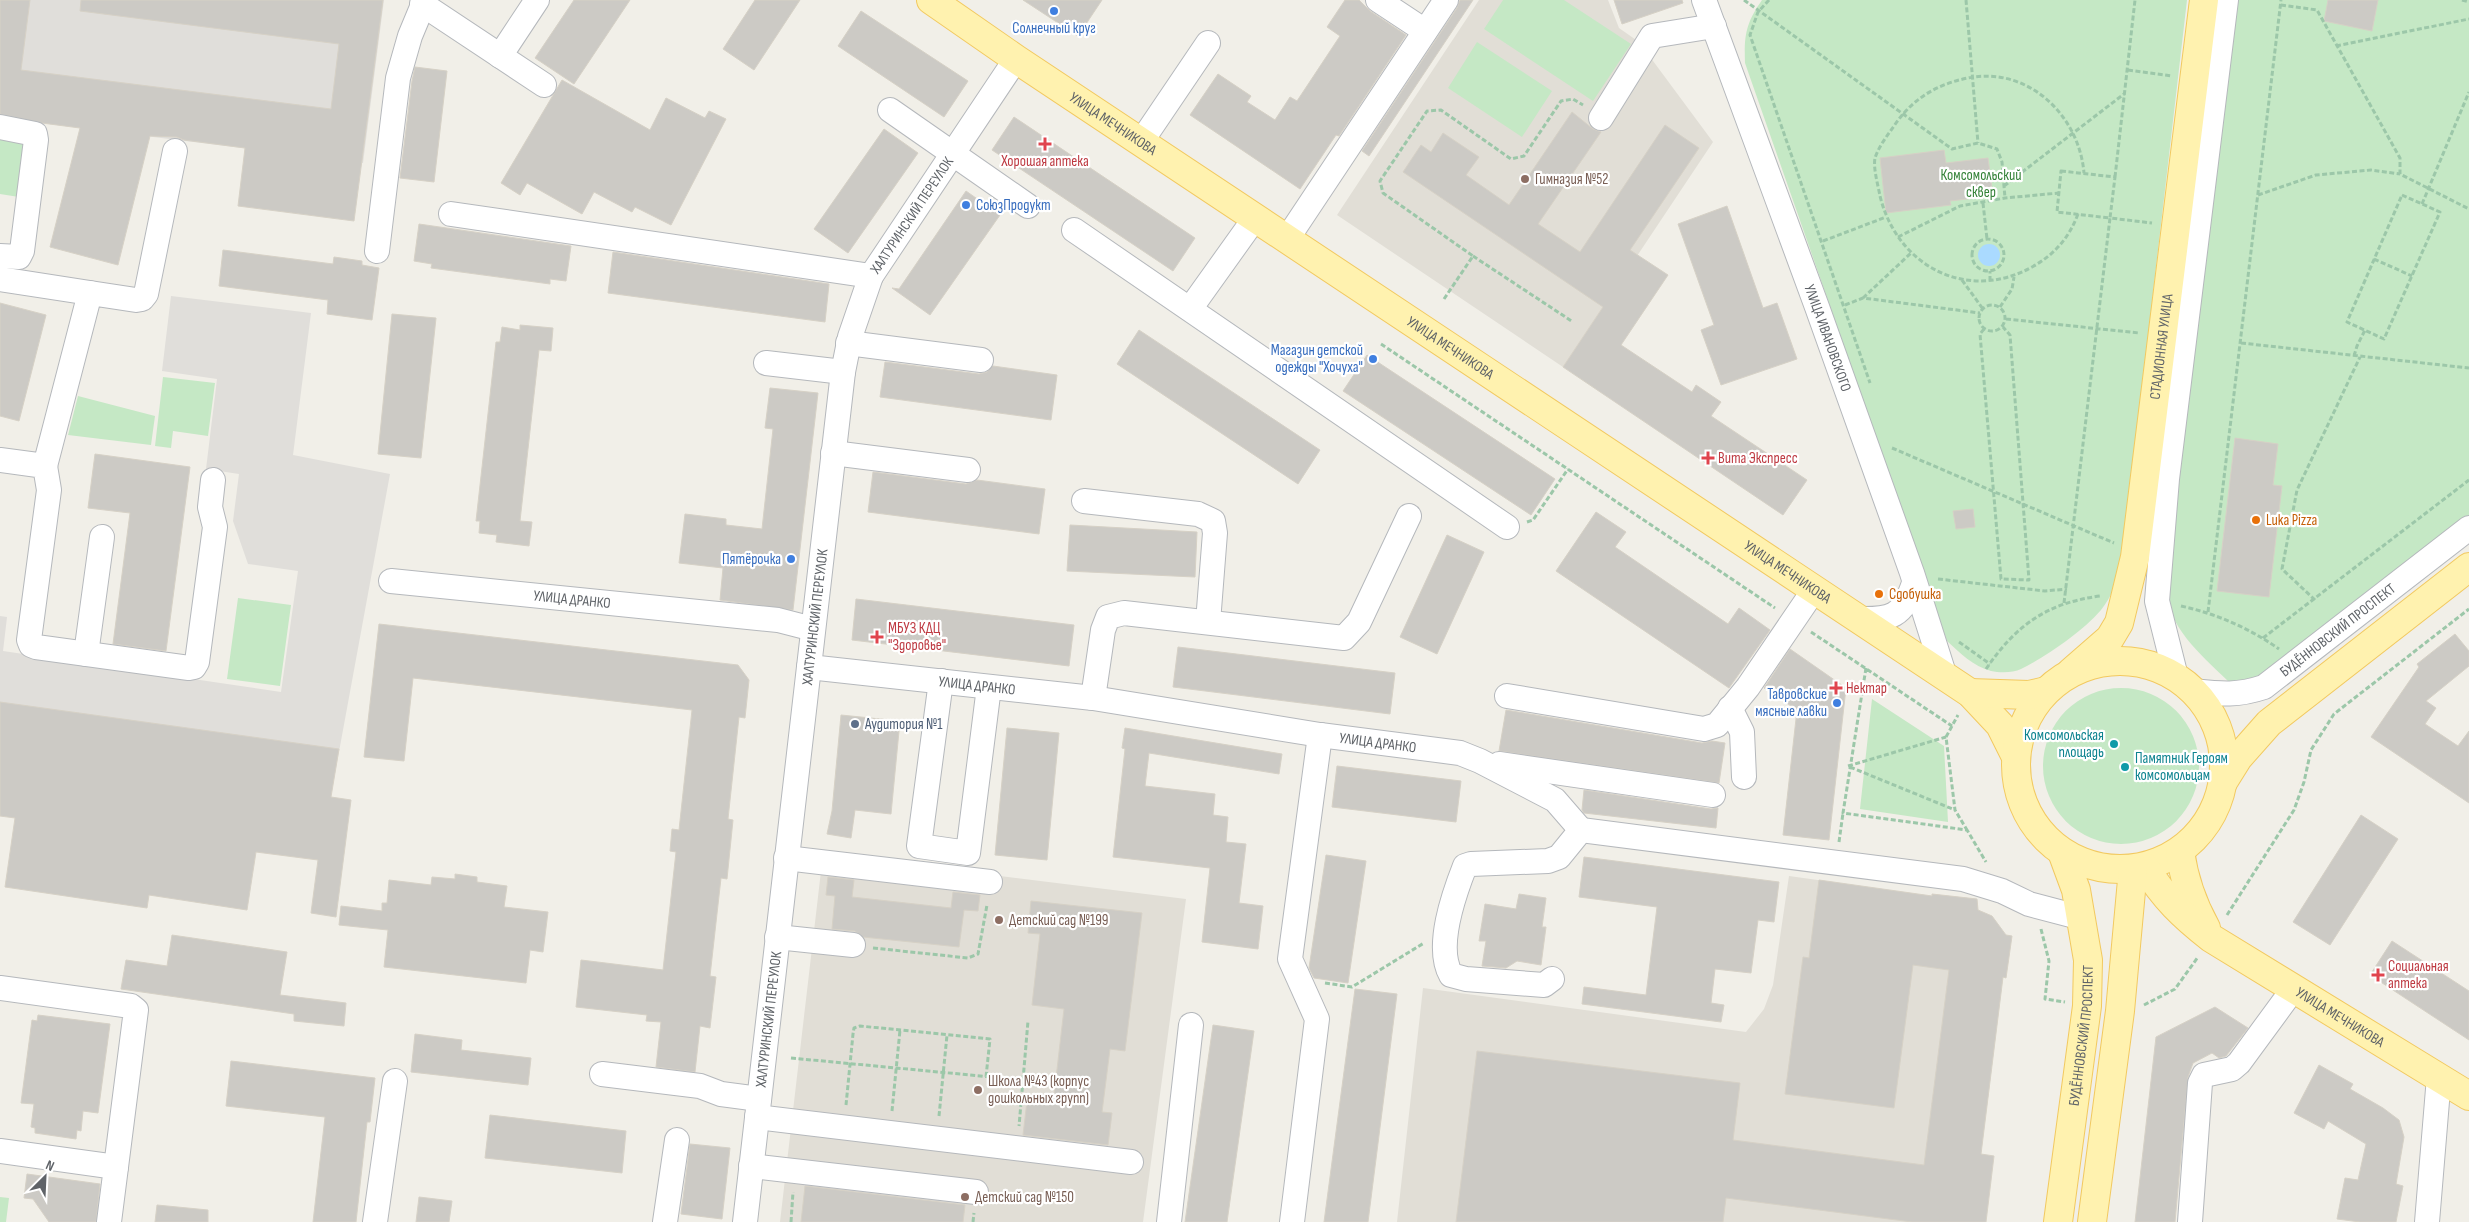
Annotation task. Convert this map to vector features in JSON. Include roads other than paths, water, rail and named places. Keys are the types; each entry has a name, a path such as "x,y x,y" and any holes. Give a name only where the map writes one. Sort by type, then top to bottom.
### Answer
{"main road":[{"name":"УЛИЦА МЕЧНИКОВА","path":"932,0 1016,59 1970,693 2000,725 2015,755"},
{"name":"СТАДИОННАЯ УЛИЦА","path":"2071,672 2110,638 2119,623 2128,596 2135,557 2204,0"},
{"name":"БУДЁННОВСКИЙ ПРОСПЕКТ","path":"2223,782 2238,758 2269,723 2469,567"},
{"path":"2125,661 2158,668 2184,684 2206,707 2221,739 2224,757 2223,782 2216,808 2201,832 2180,851 2139,868 2114,870 2090,865 2062,852 2044,837 2028,817 2018,792 2015,755 2025,720 2046,691 2071,672 2098,663 2125,661"},
{"path":"1970,693 2029,695 2046,691"},
{"name":"УЛИЦА МЕЧНИКОВА","path":"2180,851 2183,874 2191,901 2212,938"},
{"name":"БУДЁННОВСКИЙ ПРОСПЕКТ","path":"2058,1222 2088,1006 2088,960 2082,918 2076,890 2062,852"},
{"name":"УЛИЦА МЕЧНИКОВА","path":"2139,868 2180,914 2212,938 2469,1096"},
{"path":"2092,1222 2139,868"}],"street":[{"path":"500,56 537,0"},
{"path":"1378,0 1425,32"},
{"path":"1287,239 1446,0"},
{"name":"УЛИЦА ИВАНОВСКОГО","path":"1704,0 1817,307 1927,580 1945,677"},
{"name":"СТАДИОННАЯ УЛИЦА","path":"2184,684 2157,600 2167,480 2226,0"},
{"path":"378,251 398,78 423,2 544,85"},
{"path":"1602,118 1652,36 1714,26"},
{"path":"1141,142 1208,43"},
{"name":"ХАЛТУРИНСКИЙ ПЕРЕУЛОК","path":"745,1222 833,453 848,343 860,302 871,276 1016,59"},
{"path":"890,110 1028,206"},
{"path":"0,127 35,134 36,140 22,252 19,257 0,256"},
{"path":"0,279 136,300 142,299 146,294 175,151"},
{"path":"451,214 871,276"},
{"path":"1190,309 1255,218"},
{"path":"1074,230 1507,527"},
{"path":"90,293 45,466 49,490 29,640 31,645 36,648 194,667 197,662 214,527 210,507 213,480"},
{"path":"848,343 981,360"},
{"path":"766,363 843,372"},
{"path":"833,453 968,470"},
{"path":"0,460 45,466"},
{"path":"1084,501 1198,514 1212,521 1215,533 1208,622"},
{"path":"1093,698 1103,630 1108,617 1124,612 1344,638 1353,631 1359,622 1409,516"},
{"name":"БУДЁННОВСКИЙ ПРОСПЕКТ","path":"2184,684 2229,695 2245,694 2264,687 2469,528"},
{"path":"86,654 102,537"},
{"path":"1857,619 1882,620 1897,614 1910,596 1927,580"},
{"name":"УЛИЦА ДРАНКО","path":"391,581 778,620 814,629"},
{"path":"1508,696 1704,729 1717,725 1748,687 1814,590"},
{"name":"УЛИЦА ДРАНКО","path":"809,667 1093,698 1320,735 1460,753 1480,761 1555,800 1581,830"},
{"path":"941,681 920,846 968,853 989,687"},
{"path":"1730,708 1742,732 1744,778"},
{"path":"1292,1222 1317,1019 1290,960 1320,735"},
{"path":"1480,761 1713,795"},
{"path":"1552,979 1544,985 1466,979 1451,975 1446,965 1447,929 1457,887 1465,866 1471,864 1548,861 1559,857 1581,830 1963,879 2002,891 2029,904 2082,918"},
{"path":"786,858 990,882"},
{"path":"777,937 854,945"},
{"path":"0,988 131,1006 136,1010 109,1222"},
{"path":"2190,1222 2200,1082 2204,1075 2232,1069 2239,1063 2294,988"},
{"path":"1169,1222 1191,1025"},
{"path":"602,1074 700,1086 758,1108 844,1127 1131,1162"},
{"path":"2427,1222 2439,1077"},
{"path":"375,1222 395,1081"},
{"path":"665,1222 677,1140"},
{"path":"0,1151 116,1167"},
{"path":"751,1166 976,1192"}],"water":[{"path":"1985,244 1993,244 2000,251 2000,259 1993,266 1985,266 1978,259 1978,251"}],"place":[{"name":"Солнечный круг","path":"1054,11"},
{"name":"Хорошая аптека","path":"1045,144"},
{"name":"Гимназия №52","path":"1525,179"},
{"name":"СоюзПродукт","path":"966,205"},
{"name":"Магазин детской одежды \"Хочуха\"","path":"1373,359"},
{"name":"Вита Экспресс","path":"1708,458"},
{"name":"Luka Pizza","path":"2256,520"},
{"name":"Пятёрочка","path":"791,559"},
{"name":"Сдобушка","path":"1879,594"},
{"name":"МБУЗ КДЦ \"Здоровье\"","path":"877,637"},
{"name":"Нектар","path":"1836,688"},
{"name":"Тавровские мясные лавки","path":"1837,703"},
{"name":"Аудитория №1","path":"855,724"},
{"name":"Комсомольская площадь","path":"2114,744"},
{"name":"Памятник Героям комсомольцам","path":"2125,767"},
{"name":"Детский сад №199","path":"999,920"},
{"name":"Социальная аптека","path":"2378,975"},
{"name":"Школа №43 (корпус дошкольных групп)","path":"978,1090"},
{"name":"Детский сад №150","path":"965,1197"}],"park label":[{"name":"Комсомольский сквер","path":"1981,184"}]}
